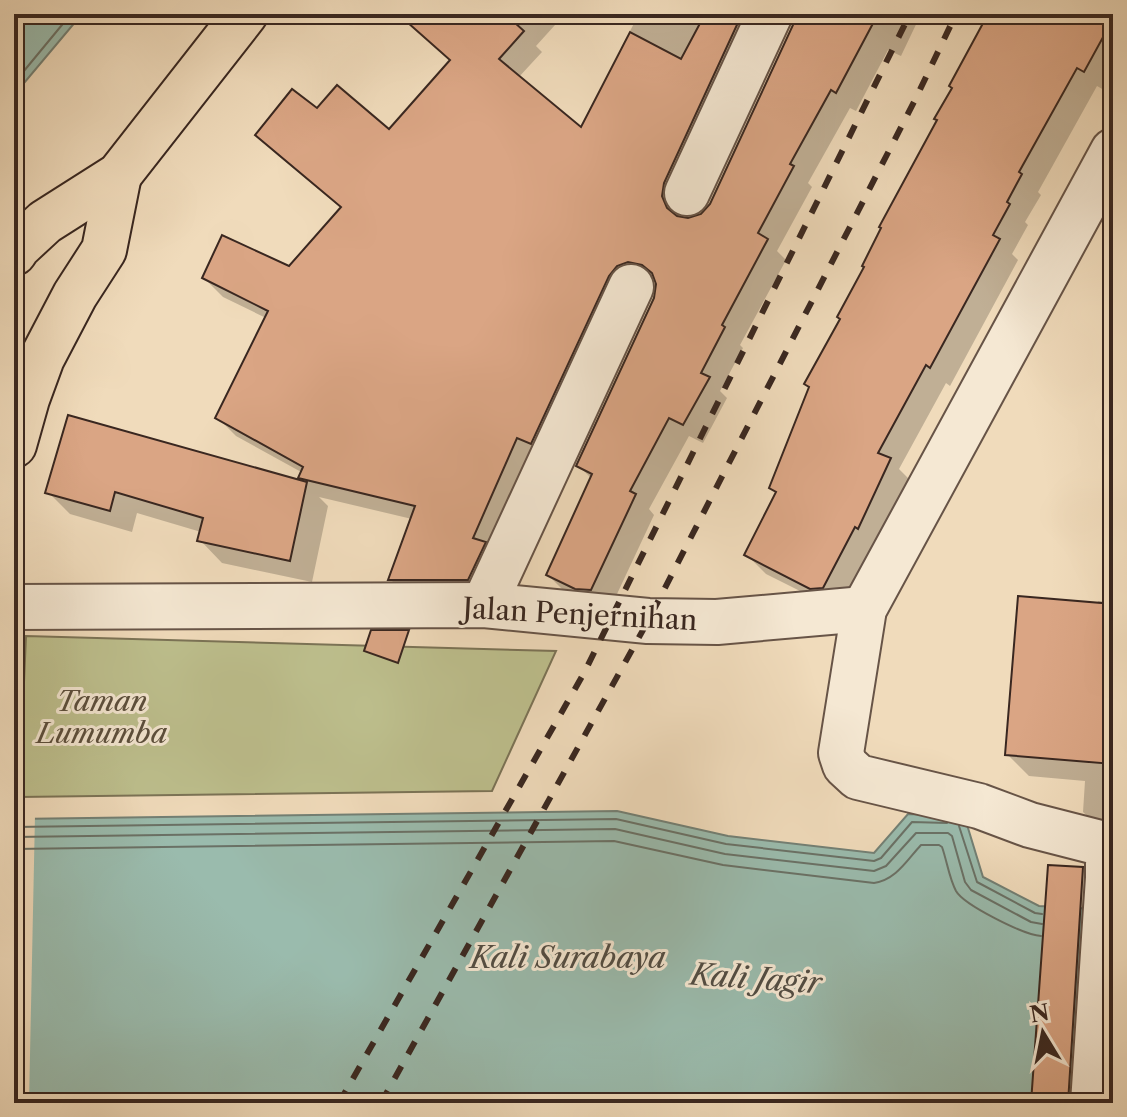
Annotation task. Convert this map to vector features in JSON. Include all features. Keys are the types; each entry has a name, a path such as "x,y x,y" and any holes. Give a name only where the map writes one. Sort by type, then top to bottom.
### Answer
{"highway":[{"path":"14,253 45,222 119,175 245,14"},
{"path":"14,445 42,358 75,295 104,250 119,175"}],"street":[{"path":"687,193 770,14"},
{"path":"1093,1103 1110,856 979,806 858,777 845,765 841,753 864,609 1113,151"},
{"path":"484,605 631,287"},
{"name":"Jalan Penjernihan","path":"14,607 484,605 648,621 717,622 864,609"}],"green space":[{"name":"Taman Lumumba","path":"26,636 556,651 492,791 19,797"}],"water":[{"path":"14,14 82,14 14,95"},
{"name":"Kali Surabaya","path":"617,811 728,836 874,853 908,814 964,815 983,877 1039,906 1113,910 1113,1103 14,1103 14,819"}],"pier":[{"path":"14,815 35,815 29,1103 14,1103"}],"building":[{"path":"398,14 505,14 524,31 499,59 581,127 630,32 681,59 705,14 742,14 664,183 662,196 667,208 677,216 688,218 701,214 710,204 793,25 795,14 878,14 836,93 831,90 790,164 794,166 758,233 768,239 722,325 725,327 701,373 710,377 683,425 669,418 630,491 636,494 591,590 575,589 546,575 592,474 576,466 654,298 656,284 652,273 642,265 628,262 617,266 609,276 531,444 517,438 473,538 486,542 468,580 388,580 415,506 298,478 303,467 215,418 268,311 202,278 222,235 289,266 341,207 255,135 292,89 317,108 337,85 389,129 450,60"},
{"path":"988,14 1113,14 1113,19 1084,72 1077,68 1019,172 1022,174 1007,202 1010,204 993,235 1000,239 930,368 926,365 878,453 891,458 858,529 855,527 823,588 810,589 744,555 776,492 769,488 809,387 804,384 840,319 837,317 864,267 879,227 937,120 934,119 952,88 949,86"},
{"path":"68,415 307,482 290,561 197,541 203,518 115,492 110,511 45,493"},
{"path":"1018,596 1113,604 1113,764 1005,755"},
{"path":"371,630 409,630 398,663 364,651"},
{"path":"1048,865 1083,867 1068,1103 1031,1103"}],"railway":[{"path":"339,1103 584,673 910,14"},
{"path":"381,1103 648,621 956,14"}],"water label":[{"name":"Kali Jagir","path":"756,979"}]}
